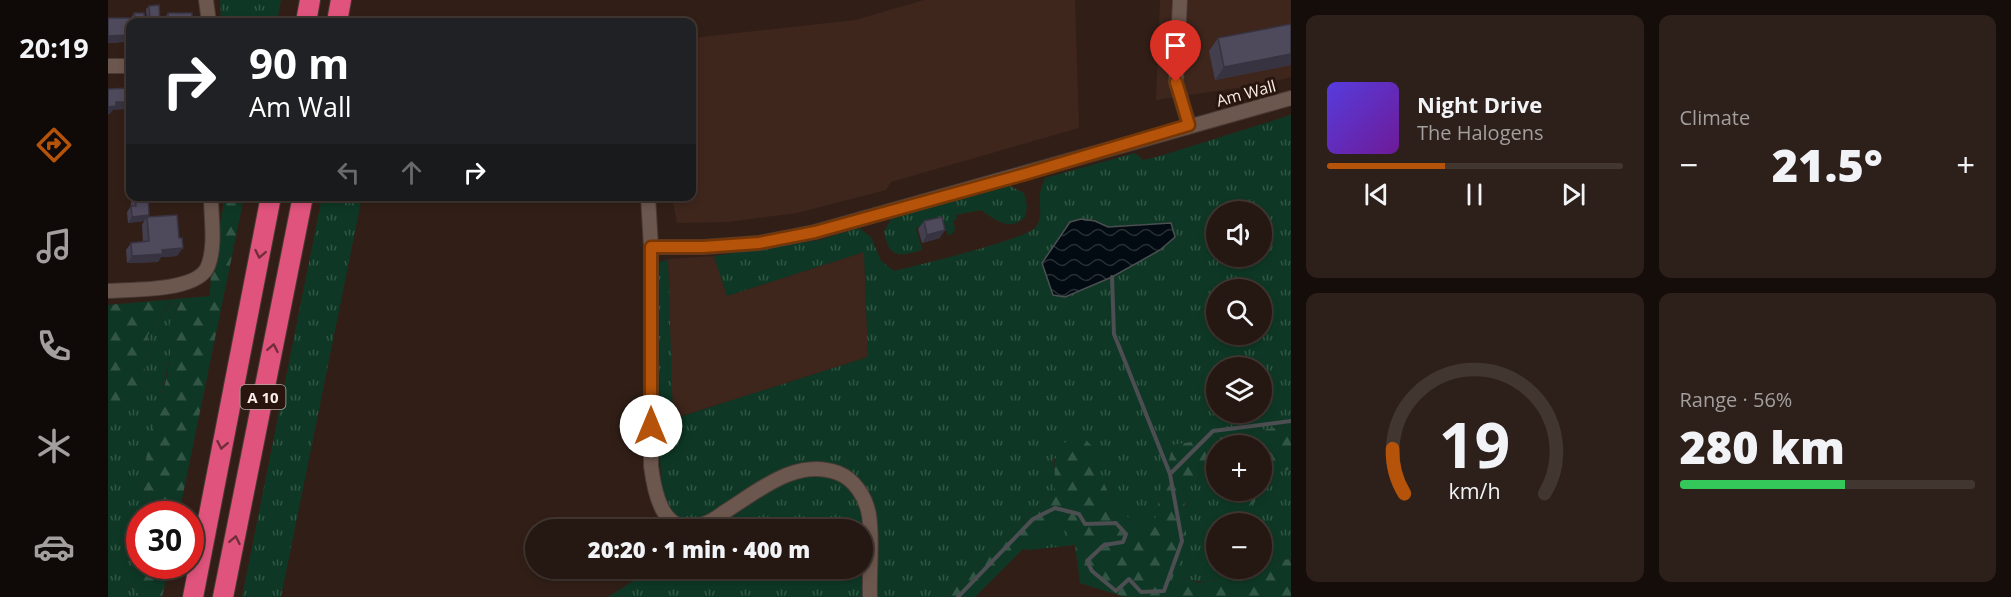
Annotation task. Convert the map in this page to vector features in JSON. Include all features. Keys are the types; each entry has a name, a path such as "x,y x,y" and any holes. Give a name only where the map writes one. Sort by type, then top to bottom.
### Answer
{"highway":[{"path":"307,18 310,0"},
{"path":"338,18 341,0"},
{"name":"A 10","path":"193,597 271,201"},
{"name":"A 10","path":"223,597 302,201"}],"street":[{"path":"206,0 208,18"},
{"path":"1180,0 1176,82 1189,125"},
{"path":"108,66 126,66"},
{"name":"Am Wall","path":"651,247 703,247 759,243 815,232 1291,98"},
{"path":"108,291 174,286 198,278 207,268 212,250 211,201"},
{"path":"648,201 651,247 651,466 654,489 663,511 681,526 690,527 707,523 767,484 791,473 811,468 828,469 847,477 865,501 869,515 870,597"}],"shaded area":[{"path":"924,0 1075,0 1079,128 891,182 886,190 797,213 728,222 677,223 673,201 696,201 696,38 855,20"},
{"path":"1160,0 1291,0 1291,77 1264,84 1156,100"},
{"path":"864,252 868,357 672,419 668,259 714,256 727,296"}],"green space":[{"path":"220,0 281,0 279,18 221,18"},
{"path":"1291,115 1291,425 1232,435 1206,435 1206,439 1173,445 1155,521 1141,527 1115,508 1103,481 1054,458 1056,492 1043,500 946,597 874,597 876,542 873,534 873,519 867,519 850,473 832,464 805,462 781,470 704,517 684,519 677,517 667,505 662,492 658,426 656,264 668,259 673,419 868,357 864,252 727,296 714,256 820,240 859,228 871,237 881,261 894,271 993,245 1028,232 1036,227 1039,219 1040,193 1045,178 1135,153 1143,160","holes":["1095,221 1108,227 1129,225 1160,250 1112,277 1065,297 1054,295"]},
{"path":"1010,186 1024,193 1027,206 1025,217 1014,224 1003,223 981,210 956,215 957,219 953,220 955,229 952,234 948,235 942,217 936,218 936,222 916,228 922,250 907,254 896,253 892,251 886,240 884,231 892,218"},
{"path":"223,201 243,201 182,501 147,501 142,486 149,441 166,380 171,351 165,333 180,304 171,301 148,335 143,363 149,386 108,430 108,305 210,296 211,267"},
{"path":"321,201 361,201 281,597 242,597"},
{"path":"172,301 180,303 165,333 171,351 142,486 147,501 126,501 126,579 134,579 132,590 145,597 108,597 108,430 149,386 143,363 148,335"},
{"path":"1291,425 1291,469 1272,474 1272,435 1232,435"},
{"path":"1078,432 1092,446 1103,481 1115,508 1141,527 1155,521 1173,445 1206,439 1206,466 1197,482 1183,487 1186,547 1170,584 1185,578 1199,583 1217,579 1272,579 1272,561 1291,559 1291,597 1125,597 1080,583 1075,545 1060,521 1030,550 1023,549 975,597 946,597 1043,500 1055,492 1055,465 1058,452"},
{"path":"1206,466 1206,501 1272,501 1272,474 1291,469 1291,559 1272,561 1272,513 1206,513 1206,579 1215,579 1200,582 1185,578 1169,585 1186,521 1183,487 1197,482"},
{"path":"802,475 830,476 844,483 854,494 862,519 719,519 773,486"},
{"path":"1231,501 1255,501 1244,510"},
{"path":"1060,521 1075,545 1030,550"},
{"path":"134,579 166,579 162,597 145,597 132,590"},
{"path":"636,579 864,579 864,597 608,597"}],"water":[{"path":"1081,219 1095,221 1108,227 1171,223 1175,237 1160,250 1112,277 1065,297 1053,295 1042,263 1070,222"}],"building":[{"path":"159,5 160,18 150,18 149,6"},
{"path":"134,13 144,13 145,18 135,18"},
{"path":"168,13 192,13 192,18 168,18"},
{"path":"108,18 126,18 126,35 108,36"},
{"path":"1291,24 1291,54 1224,67 1218,38"},
{"path":"126,88 126,102 116,102 116,106 108,107 108,89"},
{"path":"136,201 148,201 149,215 132,217 131,206 136,206"},
{"path":"177,215 179,238 182,238 183,248 162,250 163,254 132,256 131,243 149,241 147,217"},
{"path":"942,217 945,230 927,235 924,221"}],"waterway":[{"path":"958,597 1033,519 1055,508 1079,514 1085,524 1116,523 1126,534 1123,542 1104,545 1087,561 1092,571 1116,591 1129,579 1141,592 1164,591 1182,541 1170,474 1114,334 1112,277"},
{"path":"1170,474 1213,431 1291,421"}],"route":[{"path":"651,426 651,247 703,247 759,243 815,232 1025,174 1189,125 1176,82"}]}
